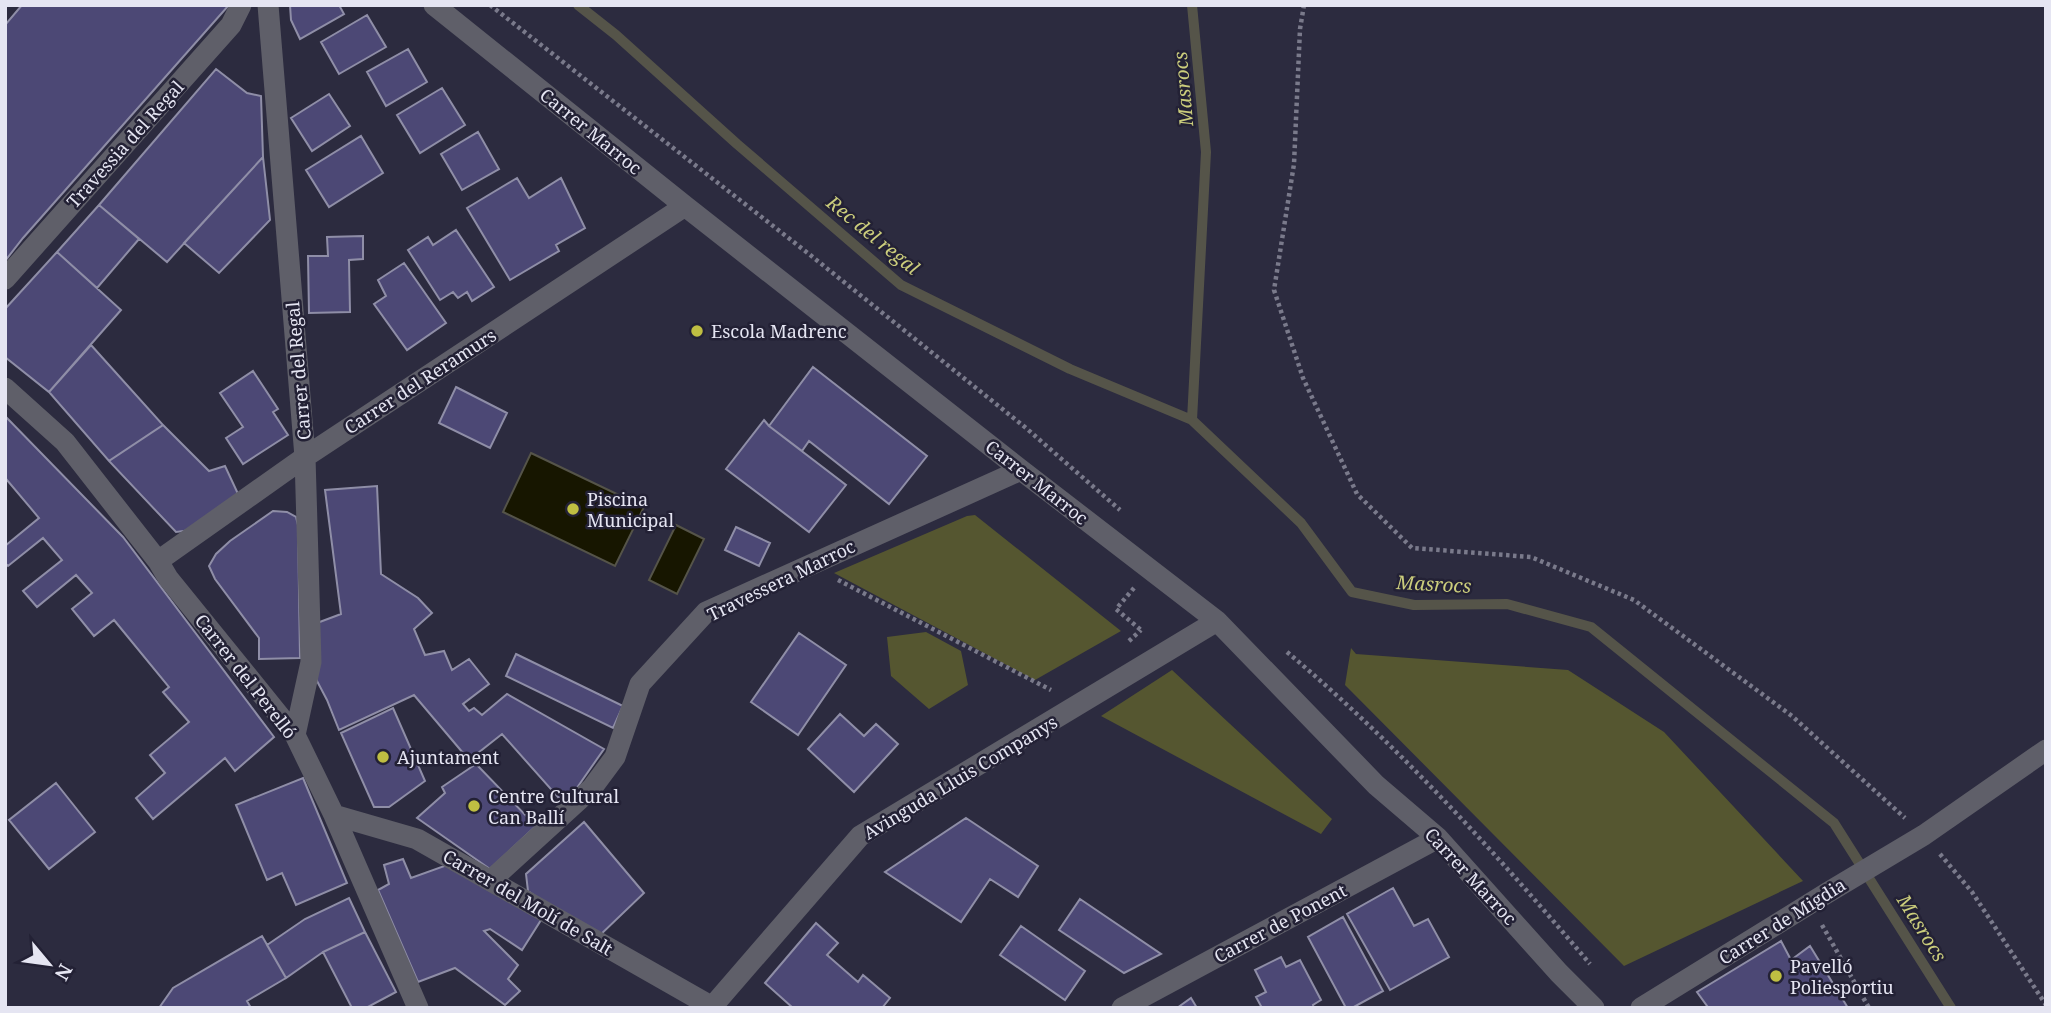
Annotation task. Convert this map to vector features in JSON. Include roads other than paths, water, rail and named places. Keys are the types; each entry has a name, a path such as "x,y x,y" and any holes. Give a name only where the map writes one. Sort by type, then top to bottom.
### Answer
{"street":[{"name":"Travessia del Regal","path":"5,279 231,24 241,5"},
{"name":"Carrer del Regal","path":"268,5 305,457 311,662 295,735"},
{"name":"Carrer Marroc","path":"434,5 685,206 1217,621 1376,785 1438,838 1559,973 1594,1008"},
{"name":"Carrer del Reramurs","path":"158,561 305,457 685,206"},
{"name":"Carrer del Perelló","path":"5,388 65,442 158,561 168,578 295,735 334,815 418,1008"},
{"name":"Travessera Marroc","path":"491,880 592,788 615,757 640,684 706,612 1021,470"},
{"name":"Avinguda Lluis Companys","path":"712,1008 859,836 1217,621"},
{"name":"Carrer de Migdia","path":"1641,1008 1924,835 2046,750"},
{"name":"Carrer del Molí de Salt","path":"334,815 417,839 712,1008"},
{"name":"Carrer de Ponent","path":"1122,1008 1438,838"}],"waterway":[{"name":"Rec del regal","path":"578,5 616,35 737,144 901,285 1070,369 1192,420"},
{"name":"Masrocs","path":"1192,5 1206,152 1192,420 1301,523 1352,592 1414,605 1507,604 1591,627 1834,823 1951,1008"}],"place":[{"name":"Escola Madrenc","path":"697,331"},
{"name":"Piscina Municipal","path":"573,509"},
{"name":"Ajuntament","path":"383,757"},
{"name":"Centre Cultural Can Ballí","path":"474,806"},
{"name":"Pavelló Poliesportiu","path":"1776,976"}]}
